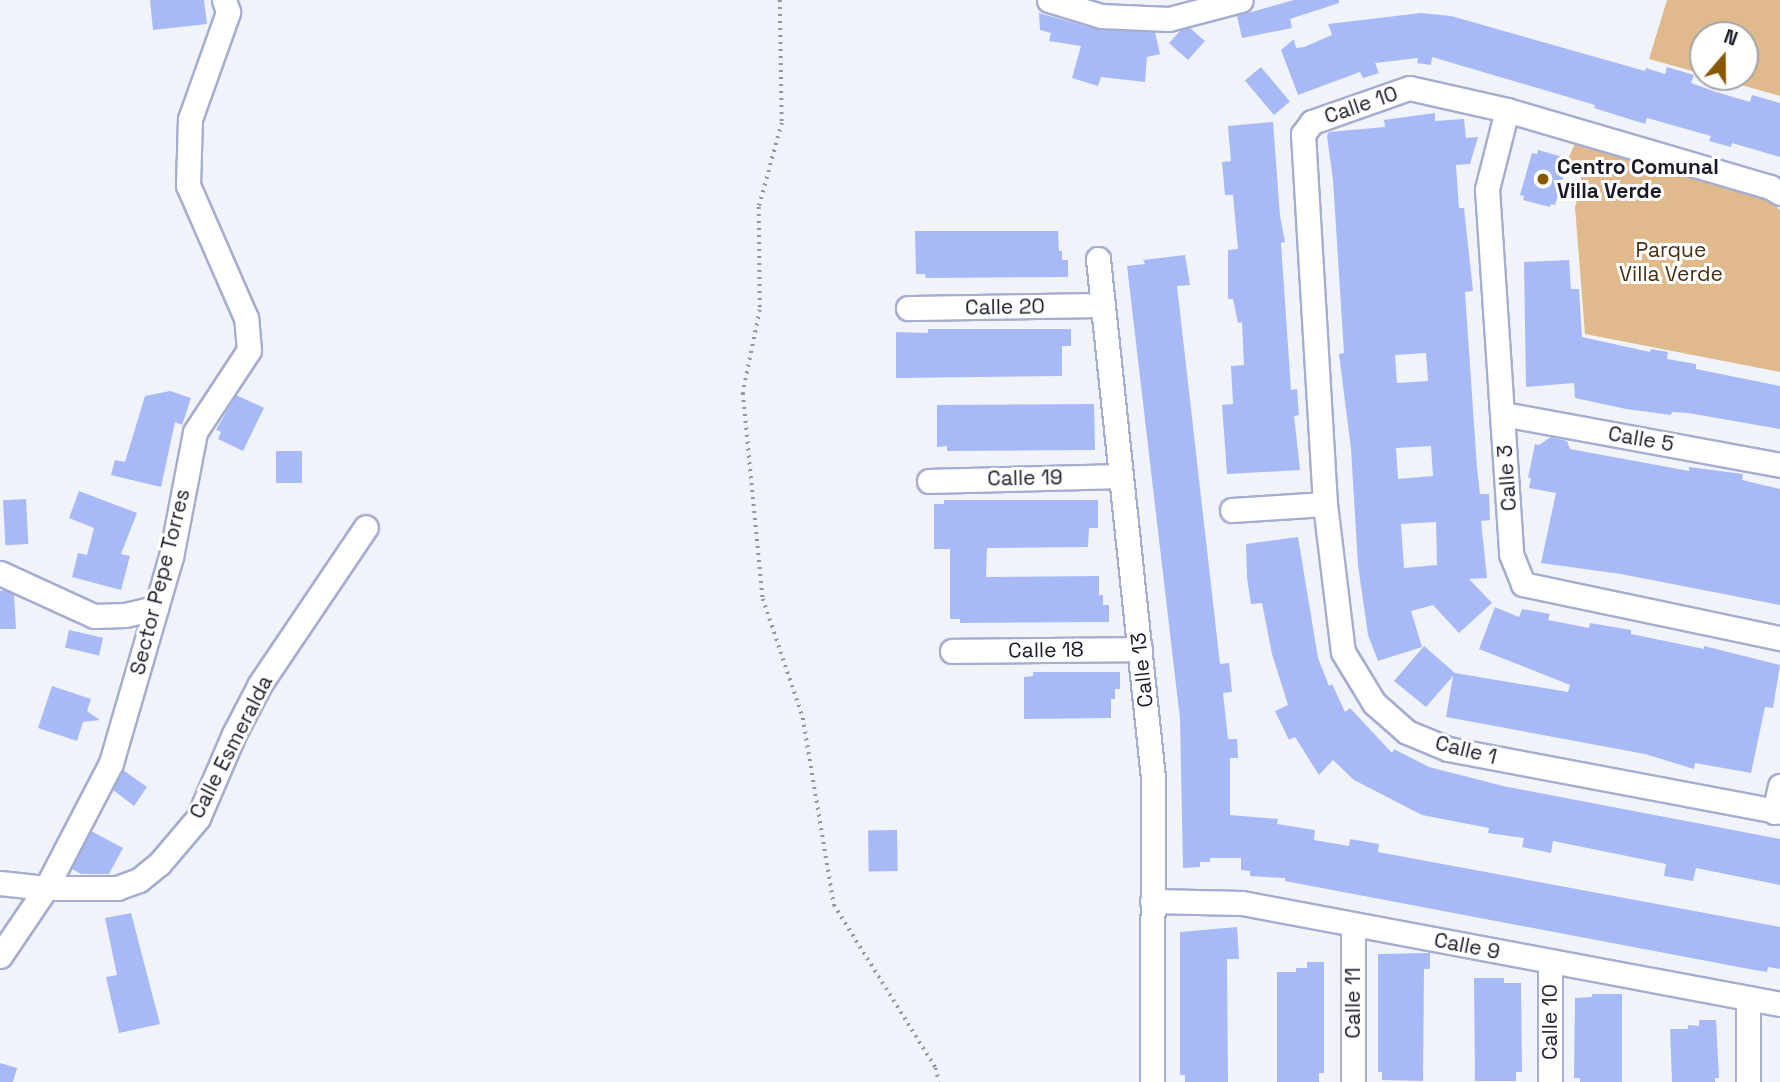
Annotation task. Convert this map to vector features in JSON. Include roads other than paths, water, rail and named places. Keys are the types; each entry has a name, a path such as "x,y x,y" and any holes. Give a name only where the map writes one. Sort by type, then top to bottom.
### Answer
{"street":[{"name":"Sector Pepe Torres","path":"0,956 46,888 111,763 171,557 195,432 249,350 246,318 188,185 190,119 228,12 224,0"},
{"path":"1049,0 1101,16 1169,19 1241,0"},
{"name":"Calle 10","path":"1325,504 1303,134 1312,122 1409,88 1507,110 1770,187 1780,194"},
{"name":"Calle 3","path":"1507,110 1487,189 1511,554 1523,584 1780,638"},
{"name":"Calle 13","path":"1098,259 1153,778 1152,1082"},
{"name":"Calle 20","path":"908,308 1103,305"},
{"name":"Calle 5","path":"1503,414 1780,465"},
{"name":"Calle 19","path":"929,481 1121,476"},
{"path":"1232,510 1325,504"},
{"name":"Calle 1","path":"1325,504 1343,652 1374,703 1407,732 1448,750 1777,812 1780,786"},
{"name":"Calle Esmeralda","path":"0,883 46,888 117,888 139,880 159,864 198,818 233,734 260,684 366,527"},
{"path":"0,573 34,586 93,616 125,615 156,608"},
{"name":"Calle 18","path":"951,651 1140,649"},
{"name":"Calle 9","path":"1152,901 1242,903 1780,1004"},
{"name":"Calle 11","path":"1353,925 1353,1082"},
{"name":"Calle 10","path":"1550,961 1550,1082"},
{"path":"1748,998 1748,1082"}],"place":[{"name":"Centro Comunal Villa Verde","path":"1543,179"}],"park label":[{"name":"Parque Villa Verde","path":"1671,262"}]}
